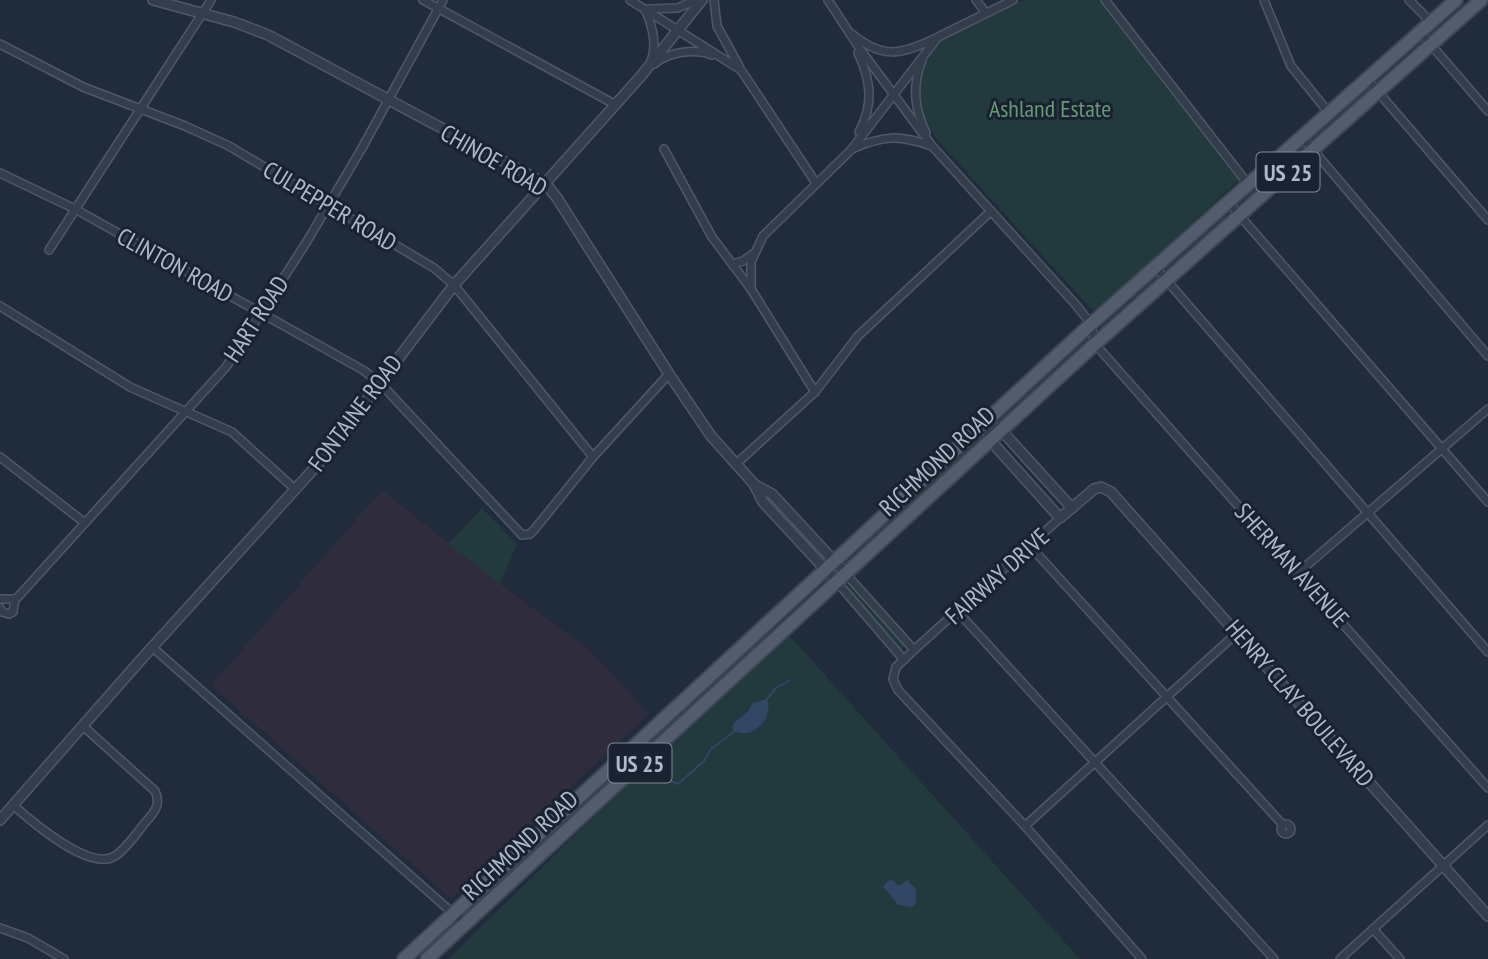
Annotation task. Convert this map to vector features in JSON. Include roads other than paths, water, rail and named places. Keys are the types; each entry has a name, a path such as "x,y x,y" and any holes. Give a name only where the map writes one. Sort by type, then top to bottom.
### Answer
{"main road":[{"name":"RICHMOND ROAD","path":"404,959 855,554 876,523 1091,324 1456,0"},
{"name":"RICHMOND ROAD","path":"427,959 783,631 836,571 990,440 1166,279 1431,45 1485,1"}],"street":[{"name":"CHINOE ROAD","path":"153,0 234,22 268,35 546,184 558,198 711,436 754,484 763,502 836,571"},
{"path":"49,250 211,0"},
{"path":"423,0 616,105"},
{"name":"HART ROAD","path":"0,608 2,612 13,612 15,599 226,367 328,205 443,0"},
{"path":"630,0 741,70"},
{"path":"645,8 678,8 695,0"},
{"name":"FONTAINE ROAD","path":"0,820 330,450 454,285 616,105 702,0"},
{"path":"714,0 717,26 741,70 816,183"},
{"path":"828,0 932,146 1091,324 1095,344"},
{"path":"976,0 986,13"},
{"path":"848,30 870,46 889,53 915,47 1013,0"},
{"path":"1105,0 1248,184"},
{"path":"1409,0 1430,22"},
{"path":"1265,2 1291,66 1329,113"},
{"path":"645,8 654,41 653,56 648,68"},
{"path":"848,30 864,66 870,96 867,115 851,150"},
{"path":"1420,32 1488,111"},
{"path":"732,264 743,261 753,253 767,230 851,150 892,93 938,37"},
{"name":"CULPEPPER ROAD","path":"0,44 83,87 229,146 427,263 454,285 593,457"},
{"path":"926,51 916,78 915,98 920,119 932,146"},
{"path":"648,68 666,57 692,52 710,54 741,70"},
{"path":"1367,79 1488,220"},
{"path":"851,150 891,137 932,146"},
{"path":"1301,137 1488,356"},
{"path":"664,149 712,237 751,289 815,392"},
{"name":"CLINTON ROAD","path":"0,173 75,209 363,370 380,383 522,535 536,528 593,457"},
{"path":"1228,202 1488,502"},
{"path":"736,464 815,392 858,336 991,211"},
{"path":"751,289 749,274 753,253"},
{"path":"1156,268 1488,652"},
{"path":"0,306 130,387 232,432 296,489"},
{"name":"SHERMAN AVENUE","path":"1095,344 1488,788"},
{"path":"593,457 669,374"},
{"path":"1299,572 1488,409"},
{"path":"985,424 1001,430 1072,508"},
{"path":"985,424 990,440 1060,518"},
{"path":"0,457 85,523"},
{"name":"CHINOE ROAD","path":"754,484 772,494 836,571"},
{"name":"FAIRWAY DRIVE","path":"1025,826 898,690 893,680 896,667 1072,508 1097,488 1111,492"},
{"name":"HENRY CLAY BOULEVARD","path":"1111,492 1488,916"},
{"path":"1030,546 1283,825"},
{"path":"836,571 914,650"},
{"path":"836,571 904,660"},
{"path":"0,599 15,599"},
{"path":"958,612 1274,959"},
{"path":"1142,959 1025,826 1238,632"},
{"path":"152,647 465,924"},
{"path":"13,805 59,842 96,858 114,857 129,842 154,813 158,796 83,726"},
{"path":"1340,959 1488,825"},
{"path":"0,928 28,938 64,959"},
{"path":"1373,929 1400,959"}],"water":[{"path":"767,699 767,714 759,727 746,733 732,729 734,723 753,703"},
{"path":"891,879 899,886 907,880 916,889 916,904 912,907 898,905 883,886"}],"waterway":[{"path":"767,699 776,688 790,680"},
{"path":"651,776 678,784 704,761 711,749 735,731"}],"park label":[{"name":"Ashland Estate","path":"1050,108"}]}
